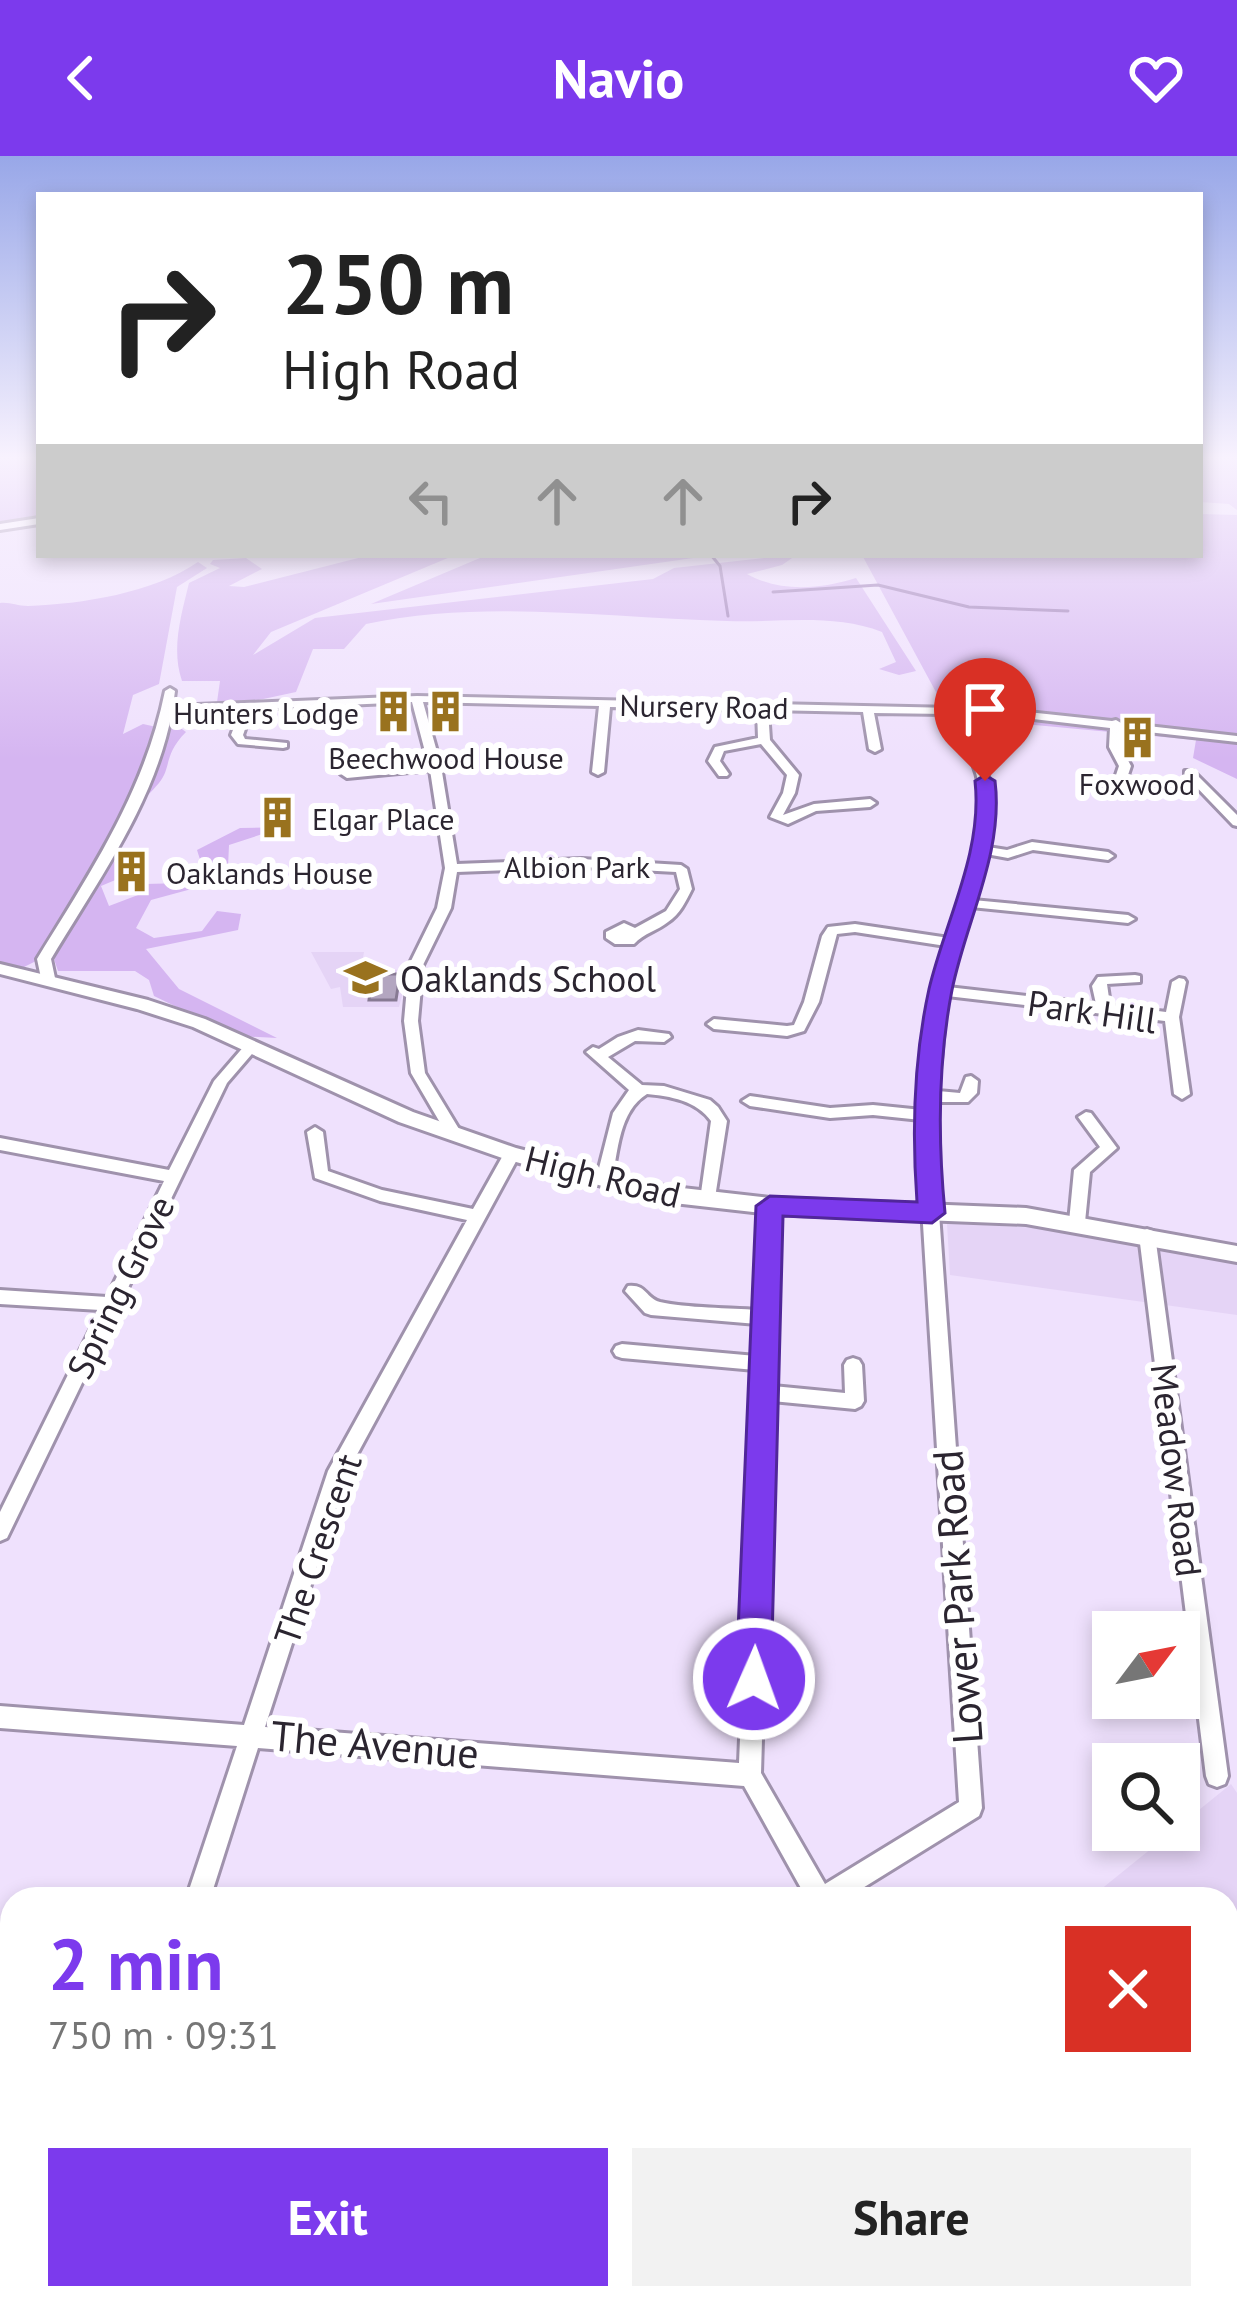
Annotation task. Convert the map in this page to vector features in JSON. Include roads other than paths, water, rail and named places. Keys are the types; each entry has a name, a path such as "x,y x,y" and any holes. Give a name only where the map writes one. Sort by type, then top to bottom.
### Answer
{"main road":[{"name":"High Road","path":"0,969 24,973 46,968 250,1047 357,1099 512,1154 604,1180 708,1200 770,1206 1077,1222 1237,1254"}],"street":[{"path":"46,968 149,773 170,710 170,691"},
{"path":"417,699 435,766 451,868 444,908 416,965 411,1021 418,1073 454,1134"},
{"name":"Nursery Road","path":"170,710 417,699 951,711 1116,723 1237,739"},
{"path":"248,704 237,735 242,742 283,745"},
{"path":"598,772 605,704"},
{"path":"762,707 764,740 793,775 787,798 776,810 778,819 793,820 814,808 870,803"},
{"path":"868,709 875,749"},
{"path":"932,1213 926,1144 940,992 981,850 988,804 985,781 951,711"},
{"path":"1116,723 1114,747 1125,766 1118,787"},
{"path":"723,774 713,760 719,749 729,743 764,740"},
{"path":"347,774 435,766"},
{"path":"1189,773 1237,822"},
{"path":"787,798 814,808"},
{"path":"981,850 1008,854 1032,846 1108,856"},
{"name":"Albion Park","path":"451,868 582,863 681,869 686,889 671,917 634,933"},
{"path":"965,903 1120,916"},
{"path":"714,1024 799,1028 818,991 826,938 833,930 855,928 951,943"},
{"path":"1104,1010 1099,986 1103,980 1135,979"},
{"path":"1172,1017 1179,982"},
{"name":"Park Hill","path":"940,992 1172,1017 1182,1094"},
{"path":"664,1037 647,1032 623,1037 597,1053 640,1091 687,1097 715,1111 719,1121 708,1200"},
{"name":"Spring Grove","path":"0,1532 221,1081 250,1047"},
{"path":"930,1096 963,1098 969,1094 971,1081"},
{"path":"604,1180 622,1110 640,1091"},
{"path":"750,1101 830,1113 873,1110 930,1116"},
{"path":"1077,1222 1082,1170 1109,1148 1086,1117"},
{"path":"315,1132 321,1174 380,1195 476,1216"},
{"path":"0,1144 175,1177"},
{"name":"The Crescent","path":"202,1887 338,1471 512,1154"},
{"path":"770,1206 750,1775 829,1887"},
{"name":"Lower Park Road","path":"849,1887 971,1808 932,1213"},
{"name":"Meadow Road","path":"1147,1235 1217,1776"},
{"path":"634,1292 651,1308 768,1318"},
{"path":"0,1297 111,1304"},
{"path":"622,1351 766,1364"},
{"path":"765,1393 855,1401 853,1364"},
{"name":"The Avenue","path":"0,1717 750,1775"}],"waterway":[{"path":"713,558 720,566 728,616"},
{"path":"773,592 878,585 969,607 1068,611"}],"place":[{"name":"Beechwood House","path":"446,711"},
{"name":"Hunters Lodge","path":"393,712"},
{"name":"Foxwood","path":"1137,737"},
{"name":"Elgar Place","path":"278,818"},
{"name":"Oaklands House","path":"132,872"},
{"name":"Oaklands School","path":"366,978"}]}
